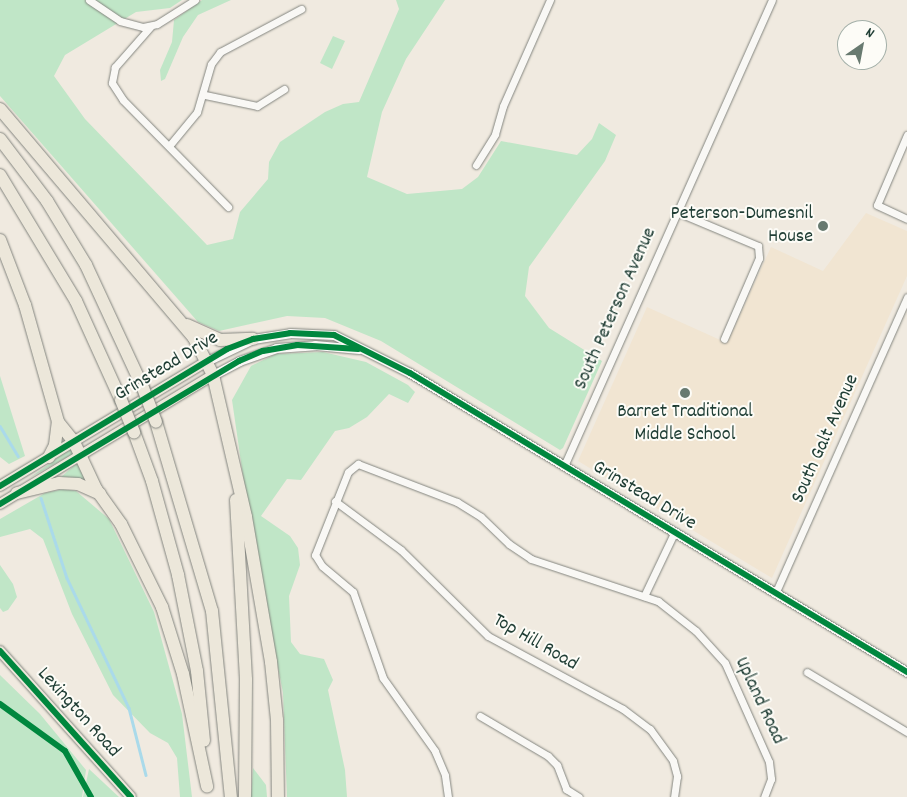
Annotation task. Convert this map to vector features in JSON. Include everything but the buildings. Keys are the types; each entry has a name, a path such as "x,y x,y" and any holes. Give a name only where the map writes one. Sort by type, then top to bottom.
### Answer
{"highway":[{"path":"0,109 198,343 213,375 222,405 246,517 273,681 279,758 278,797"},
{"path":"0,139 47,201 86,265 143,388 156,422 212,611 232,797"},
{"path":"0,176 76,301 134,432 152,482 178,575 197,671 207,792"},
{"path":"0,240 25,305 58,422 74,442 100,494 135,550 162,607 182,674 207,792"},
{"path":"179,320 220,340 253,339"},
{"path":"49,457 55,445 58,422"},
{"path":"236,473 246,680 245,797"},
{"path":"17,493 59,483 78,484 100,494"}],"main road":[{"name":"Grinstead Drive","path":"0,486 207,362"},
{"name":"Grinstead Drive","path":"0,504 213,375"},
{"name":"Lexington Road","path":"0,651 131,797"}],"street":[{"path":"89,0 120,21 151,26"},
{"path":"194,0 151,26 115,67 112,83 123,100 228,207"},
{"path":"476,165 496,134 503,106 550,0"},
{"name":"South Peterson Avenue","path":"564,466 772,0"},
{"path":"169,146 190,124 205,95 213,60 220,52 301,9"},
{"path":"205,95 257,106 284,89"},
{"path":"907,135 877,205 907,219"},
{"path":"677,212 758,246 759,258 724,339"},
{"name":"South Galt Avenue","path":"775,594 907,297"},
{"name":"Grinstead Drive","path":"207,362 253,339 309,332 334,335 410,373 907,672"},
{"name":"Grinstead Drive","path":"213,375 239,361 276,348 315,345 364,350"},
{"name":"Upland Road","path":"335,501 351,468 365,465 469,509 531,559 658,601 696,631 725,663 770,765 770,779 764,797"},
{"path":"335,501 315,555 322,566 353,592 383,678 435,751 445,775 448,797"},
{"name":"Top Hill Road","path":"335,501 401,550 488,636 623,709 650,730 673,761 677,776 674,797"},
{"path":"644,596 674,533"},
{"path":"807,672 907,732"},
{"path":"480,716 548,756 558,765 566,789 579,797"}],"shaded area":[{"path":"866,213 907,231 907,276 772,578 578,461 647,307 727,343 771,247 823,271"}],"green space":[{"path":"0,0 182,0 170,8 136,12 65,55 54,76 85,119 207,245 233,239 240,212 268,179 269,162 280,142 325,112 343,104 359,102 399,9 396,0 445,0 406,59 382,112 367,177 407,194 462,189 478,177 501,141 577,155 592,139 599,123 616,135 605,161 529,267 525,296 549,328 602,361 563,448 560,450 381,341 325,318 287,316 219,331 198,322 0,96"},
{"path":"202,0 231,0 198,15 183,37 165,79 161,81 160,70 172,42 174,20"},
{"path":"333,36 345,41 332,69 320,63"},
{"path":"323,352 366,362 408,385 415,392 408,403 389,394 367,417 349,428 335,431 301,480 287,479 261,516 290,536 298,548 300,565 289,596 291,642 300,654 324,659 333,680 328,690 345,770 347,797 287,797 283,693 250,524 232,400 251,366 276,354"},
{"path":"0,376 25,456 9,464 0,457"},
{"path":"71,448 73,454 29,478 52,462"},
{"path":"77,463 86,482 60,477 61,477"},
{"path":"64,489 76,491 109,519 154,612 182,714 192,797 180,797 177,758 168,743 150,733 113,695 72,614 43,539 30,529 0,537 0,519 45,493"},
{"path":"0,565 13,584 17,597 8,610 3,612 0,608"},
{"path":"0,675 40,714 86,770 82,797 0,797"},
{"path":"253,768 266,785 267,797 251,797"},
{"path":"89,769 119,797 83,797"}],"waterway":[{"path":"0,426 18,456"},
{"path":"41,498 67,578 129,708 146,775"}],"cycle path":[{"path":"0,486 227,349 253,339 290,333 334,335 410,373 907,672"},
{"path":"0,504 239,361 263,351 297,345 358,349"},
{"path":"0,651 131,797"},
{"path":"0,704 65,751 91,797"}],"place":[{"name":"Peterson-Dumesnil House","path":"823,226"},
{"name":"Barret Traditional Middle School","path":"685,393"}]}
